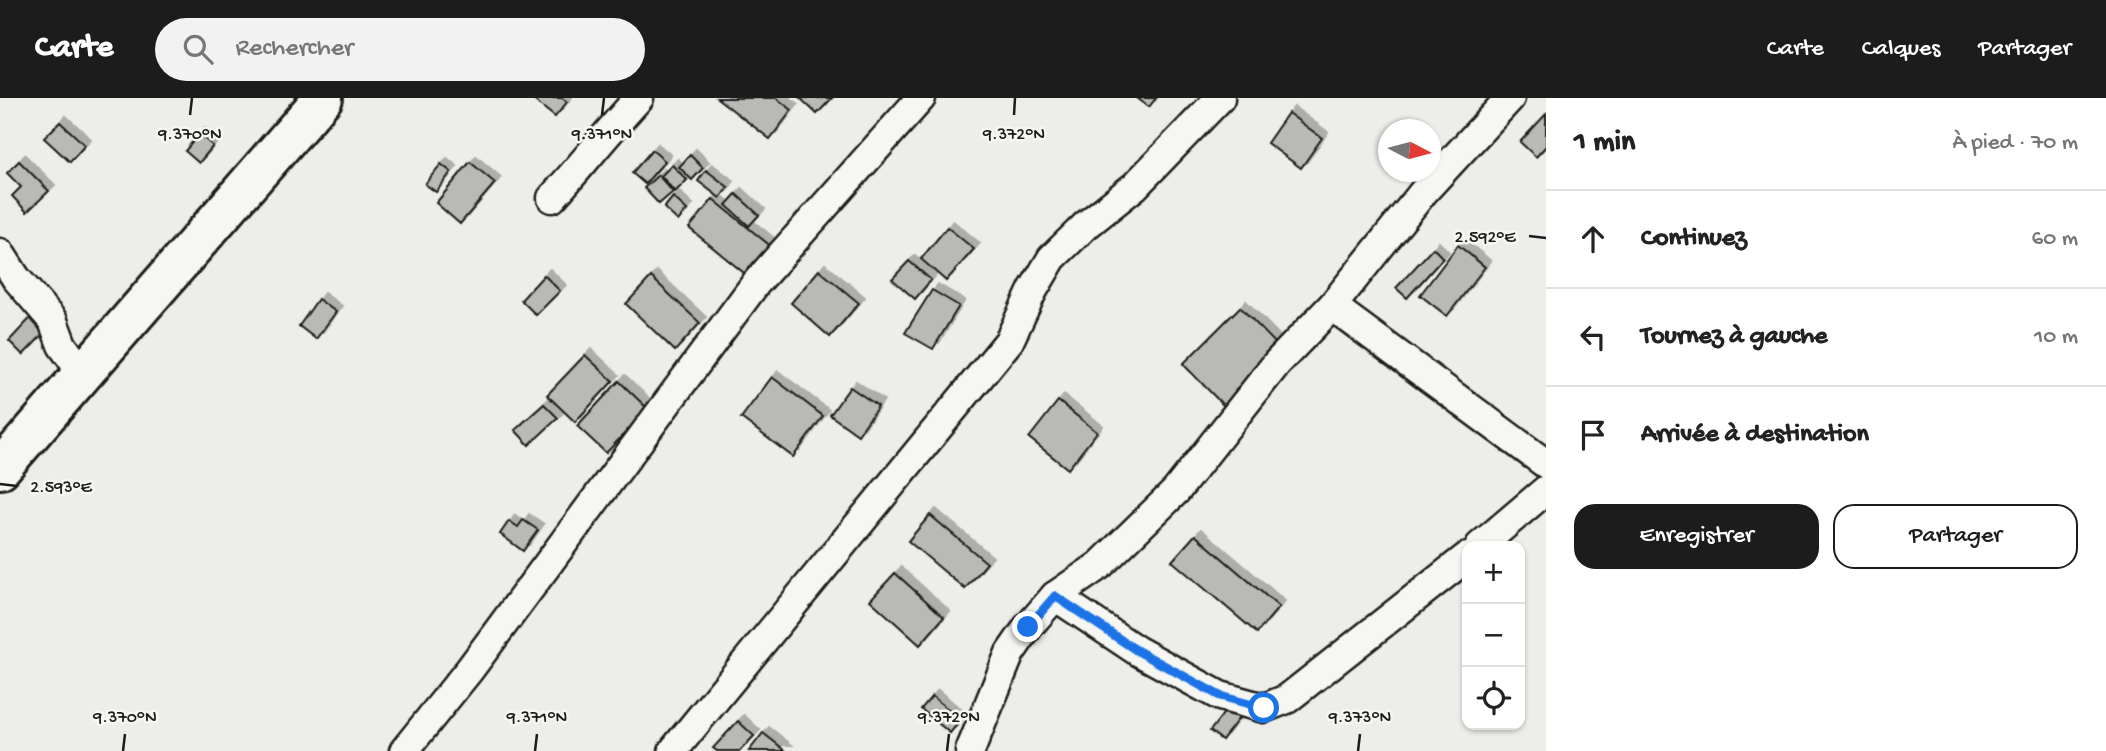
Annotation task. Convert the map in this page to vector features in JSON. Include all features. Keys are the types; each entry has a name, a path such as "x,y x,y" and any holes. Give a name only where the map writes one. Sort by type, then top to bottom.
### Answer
{"street":[{"path":"0,469 323,98"},
{"path":"552,198 639,98"},
{"path":"404,751 470,670 756,283 921,98"},
{"path":"673,751 1009,341 1032,290 1052,258 1085,226 1135,186 1220,98"},
{"path":"970,751 1010,653 1028,627 1055,596 1100,565 1176,491 1277,363 1332,306 1425,190 1510,98"},
{"path":"0,253 16,278 53,321 62,345 83,374"},
{"path":"1332,306 1546,464"},
{"path":"1486,541 1546,490"},
{"path":"1055,596 1136,650 1220,696 1264,708 1287,698 1462,561"}],"building":[{"path":"531,98 562,98 567,102 555,117"},
{"path":"717,98 776,98 792,110 770,139"},
{"path":"800,98 832,98 817,114"},
{"path":"1137,98 1156,98 1149,107"},
{"path":"1288,113 1322,138 1301,168 1267,143"},
{"path":"1546,114 1546,146 1536,157 1520,142"},
{"path":"60,122 85,145 70,162 44,138"},
{"path":"199,134 213,146 199,163 185,151"},
{"path":"652,150 665,161 645,184 632,173"},
{"path":"690,155 703,168 692,180 679,167"},
{"path":"19,161 49,191 27,212 12,196 21,187 7,173"},
{"path":"470,162 495,183 460,224 436,203"},
{"path":"441,164 451,172 436,192 425,184"},
{"path":"672,165 687,180 675,192 661,176"},
{"path":"706,170 728,187 720,198 698,181"},
{"path":"658,175 673,192 659,204 644,188"},
{"path":"736,194 759,215 749,226 726,205"},
{"path":"673,197 687,210 678,221 664,208"},
{"path":"713,199 773,248 749,277 689,228"},
{"path":"947,227 974,249 946,281 921,259"},
{"path":"1458,245 1485,267 1447,316 1420,295"},
{"path":"1433,248 1443,258 1407,298 1396,288"},
{"path":"909,261 931,280 915,299 892,279"},
{"path":"819,270 859,303 830,337 791,303"},
{"path":"544,275 560,291 536,315 521,300"},
{"path":"651,277 700,323 675,351 626,304"},
{"path":"932,290 959,306 933,349 905,333"},
{"path":"318,299 336,312 316,339 299,326"},
{"path":"1240,307 1283,351 1226,408 1183,364"},
{"path":"38,310 52,325 23,355 9,341"},
{"path":"585,355 613,381 575,422 547,395"},
{"path":"772,377 823,416 793,457 741,418"},
{"path":"619,381 648,409 606,453 577,426"},
{"path":"850,387 878,406 858,435 830,415"},
{"path":"1058,401 1097,432 1068,469 1029,438"},
{"path":"544,404 558,418 529,445 515,430"},
{"path":"930,515 987,563 965,589 908,541"},
{"path":"523,520 538,530 523,551 500,534 509,521 518,527"},
{"path":"1195,535 1279,607 1257,633 1172,561"},
{"path":"895,573 944,617 920,645 870,600"},
{"path":"932,696 961,720 950,733 921,709"},
{"path":"1233,701 1245,710 1222,740 1210,731"},
{"path":"738,721 754,736 740,751 717,751 713,748"},
{"path":"763,733 786,751 749,751"}],"route":[{"path":"1028,627 1055,596 1136,650 1220,696 1264,708"}]}
